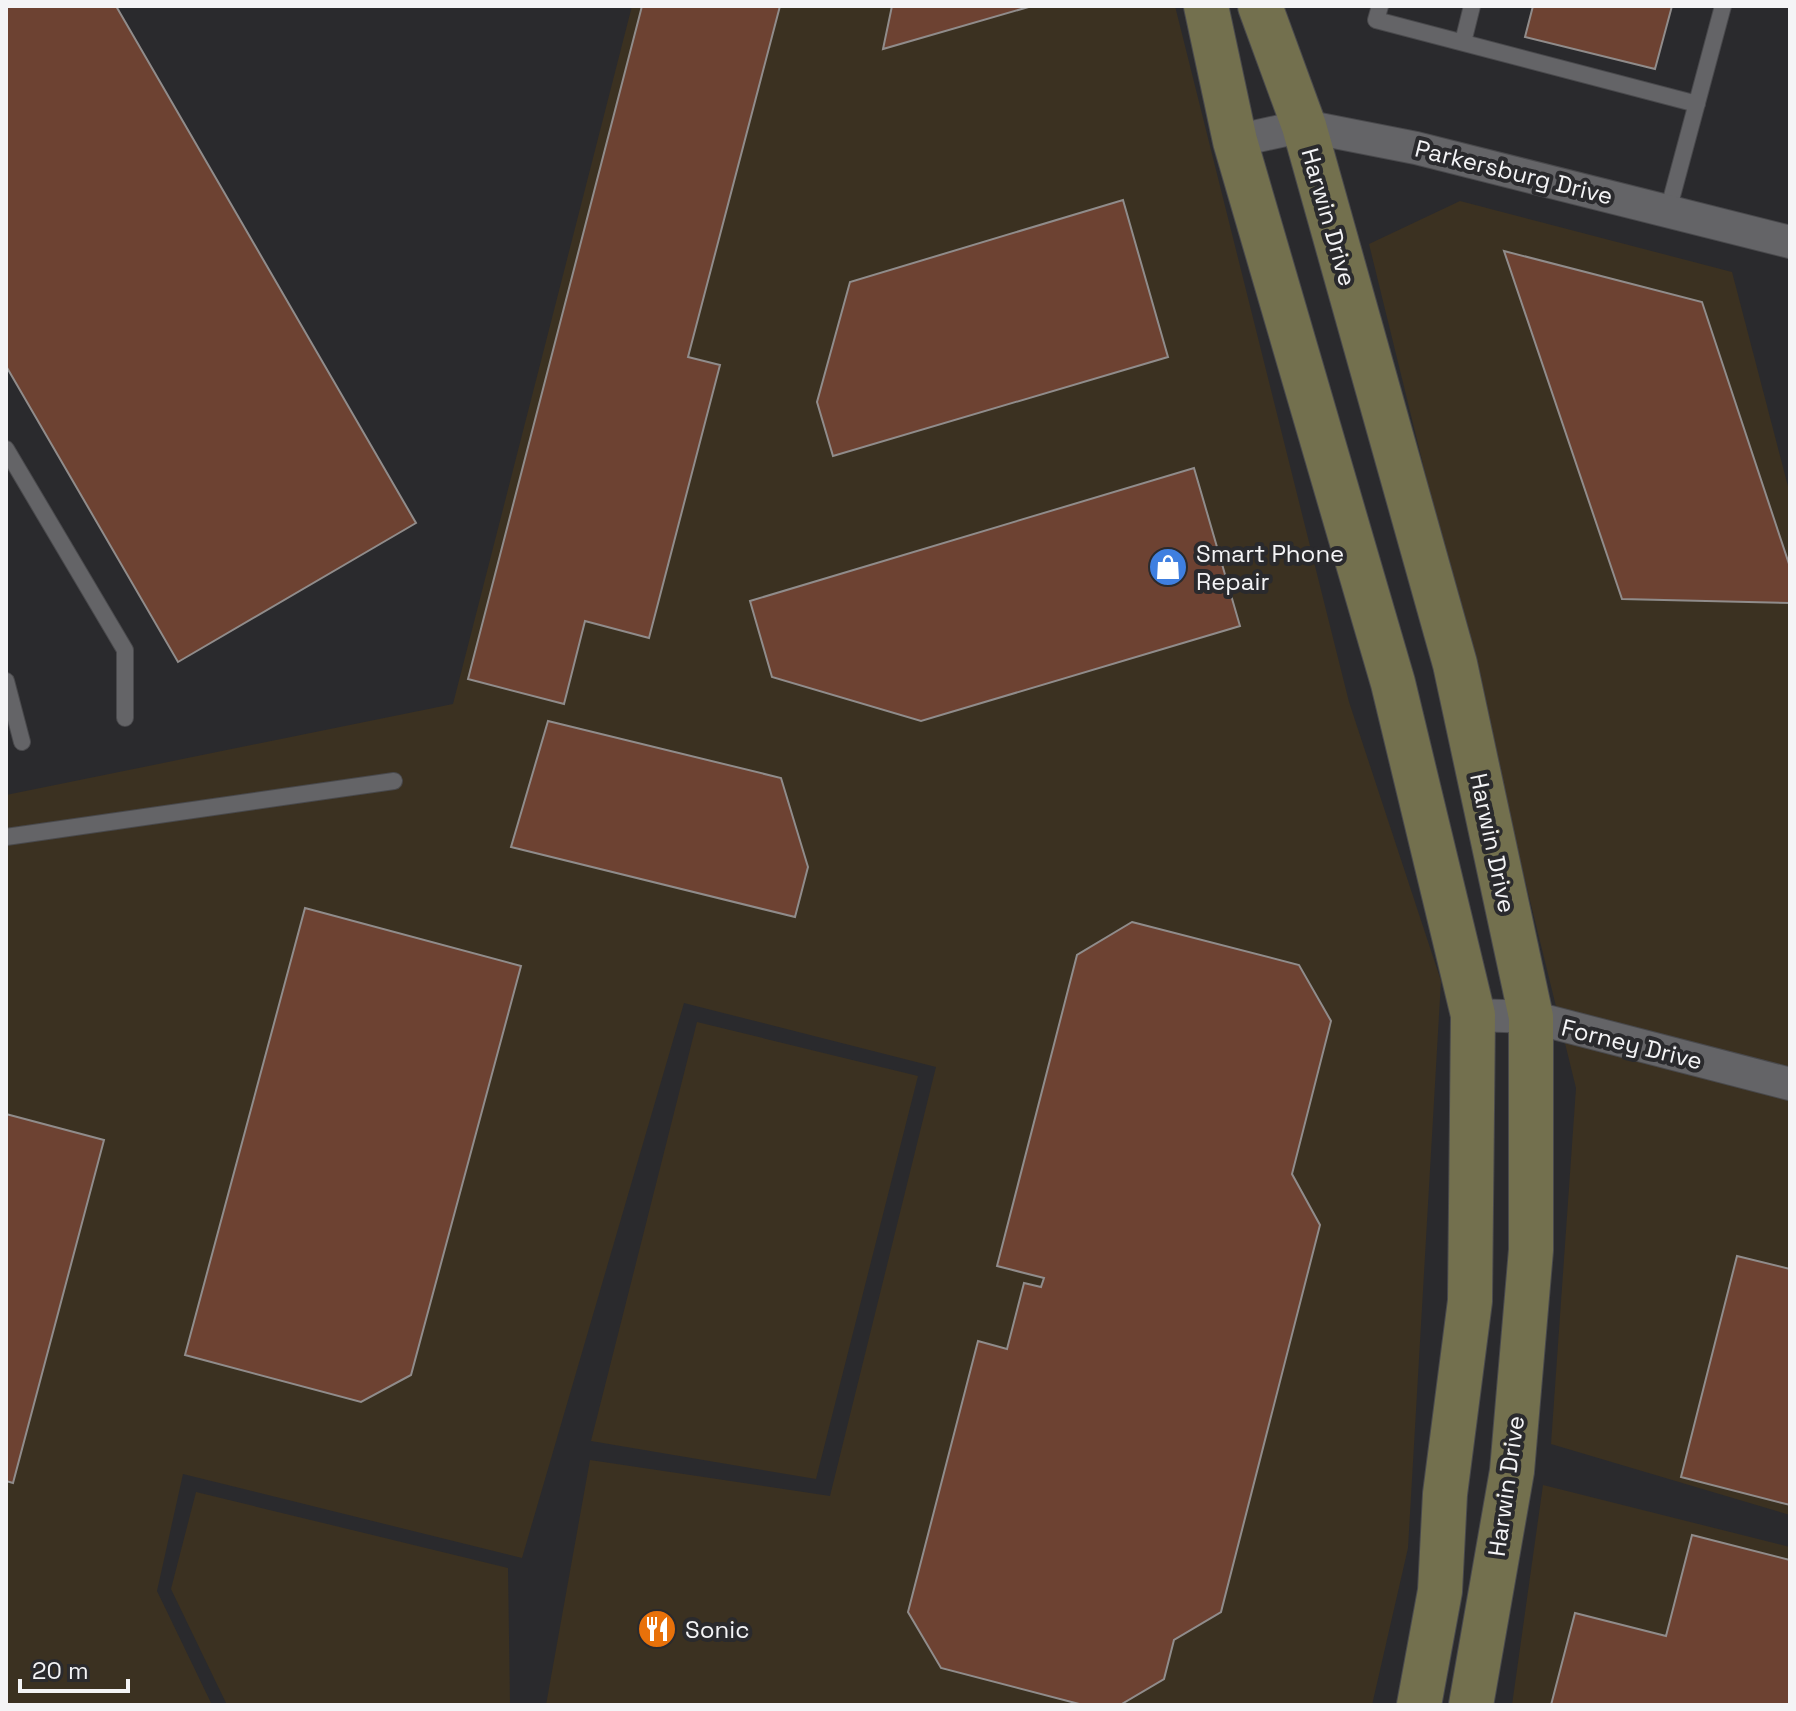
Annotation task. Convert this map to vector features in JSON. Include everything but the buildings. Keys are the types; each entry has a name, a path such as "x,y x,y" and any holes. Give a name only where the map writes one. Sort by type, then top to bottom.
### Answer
{"main road":[{"path":"1206,6 1235,141 1393,683 1473,1015 1470,1301 1445,1494 1440,1591 1419,1705"},
{"name":"Harwin Drive","path":"1260,6 1304,126 1455,664 1531,1017 1531,1250 1512,1471 1471,1705"},
{"path":"1393,683 1455,664"}],"street":[{"name":"Parkersburg Drive","path":"1235,141 1304,126 1416,148 1790,242"},
{"name":"Forney Drive","path":"1473,1015 1531,1017 1790,1084"}],"lane":[{"path":"1380,6 1376,20 1697,104"},
{"path":"1463,42 1472,6"},
{"path":"1668,211 1723,6"},
{"path":"6,449 125,650 125,718"},
{"path":"6,681 22,742"},
{"path":"6,837 394,781"}],"shaded area":[{"path":"632,6 1175,6 1349,702 1441,981 1408,1548 1372,1705 546,1705 590,1460 830,1496 936,1067 684,1003 522,1558 183,1474 157,1591 212,1705 6,1705 6,795 453,704"},
{"path":"1460,201 1732,272 1790,494 1790,1515 1551,1444 1576,1088 1369,244"},
{"path":"697,1022 918,1076 816,1479 591,1441"},
{"path":"1543,1485 1790,1547 1790,1705 1512,1705"},
{"path":"196,1492 508,1568 510,1705 227,1705 171,1589"}],"place":[{"name":"Smart Phone Repair","path":"1168,567"},
{"name":"Sonic","path":"657,1629"}]}
